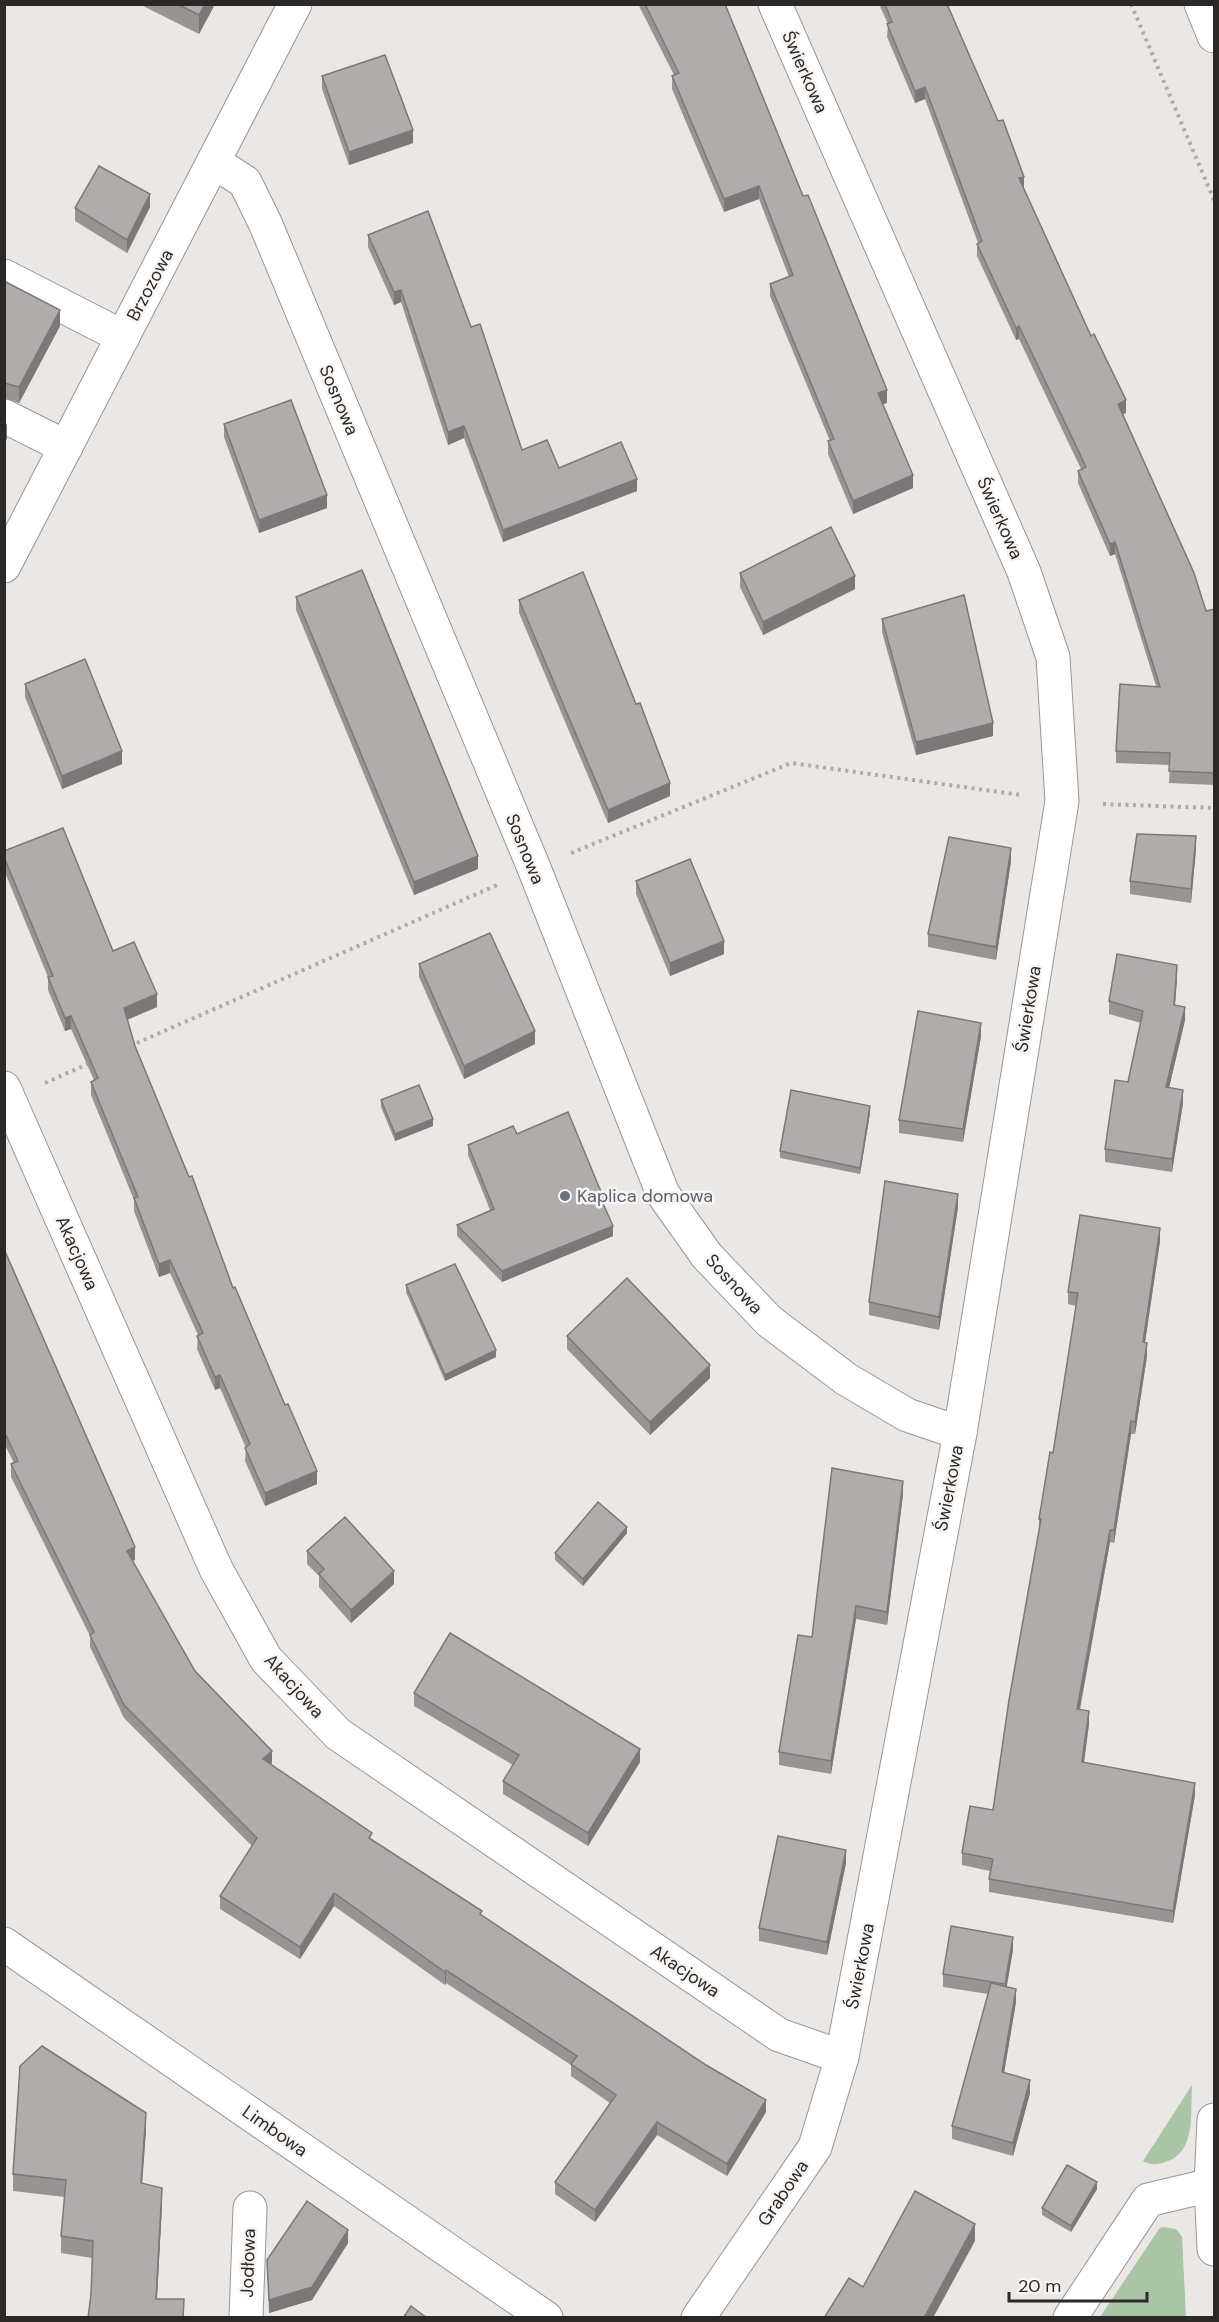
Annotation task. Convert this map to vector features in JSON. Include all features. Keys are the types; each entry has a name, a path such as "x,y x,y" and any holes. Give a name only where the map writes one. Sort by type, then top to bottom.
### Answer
{"street":[{"name":"Brzozowa","path":"4,566 295,4"},
{"name":"Świerkowa","path":"775,4 1024,572 1053,657 1062,801 960,1433 842,2057"},
{"path":"1202,4 1215,36"},
{"name":"Sosnowa","path":"214,162 245,182 266,225 534,868 663,1194 707,1256 769,1321 846,1379 907,1415 960,1433"},
{"path":"4,276 123,338"},
{"path":"4,417 66,447"},
{"name":"Akacjowa","path":"20,1088 216,1569 266,1659 338,1734 779,2035 842,2057"},
{"name":"Limbowa","path":"4,1944 546,2318"},
{"name":"Grabowa","path":"698,2318 814,2147 842,2057"},
{"path":"1215,2120 1211,2185 1215,2249"},
{"path":"1070,2318 1148,2200 1211,2185"},
{"name":"Jodłowa","path":"246,2318 250,2208"}],"path":[{"path":"1131,4 1215,200"},
{"path":"565,855 791,763 1024,795"},
{"path":"1096,804 1215,808"},
{"path":"123,1049 502,882"},
{"path":"20,1088 101,1059"}],"green space":[{"path":"1192,2085 1190,2130 1182,2150 1175,2157 1162,2163 1151,2164 1143,2161"},
{"path":"1162,2227 1176,2229 1182,2237 1186,2317 1100,2317 1159,2229"}],"building":[{"path":"177,4 205,4 199,15"},
{"path":"645,4 725,4 803,196 808,195 887,390 878,393 913,475 853,501 828,441 834,439 770,284 793,275 759,186 724,199 672,76 679,73"},
{"path":"885,4 947,4 998,121 1003,120 1024,177 1019,178 1091,336 1094,334 1126,400 1118,404 1194,573 1206,611 1215,609 1215,773 1169,771 1170,753 1116,751 1120,684 1160,687 1115,542 1110,544 1078,471 1086,467 1019,326 1016,328 977,244 982,241 925,87 915,91 887,24 892,22"},
{"path":"385,55 413,130 349,152 322,76"},
{"path":"99,166 150,194 127,240 75,208"},
{"path":"428,211 471,327 480,324 522,450 547,440 559,468 621,442 637,479 503,530 464,426 448,432 401,290 394,292 368,235"},
{"path":"4,281 60,310 19,387 4,383"},
{"path":"291,400 327,495 259,520 224,424"},
{"path":"831,527 855,576 763,622 740,573"},
{"path":"362,570 478,856 414,882 296,597"},
{"path":"583,572 636,704 640,703 670,783 608,810 519,600"},
{"path":"964,595 993,723 916,742 882,619"},
{"path":"85,659 122,751 62,776 25,684"},
{"path":"63,828 113,951 134,942 157,994 124,1008 135,1046 189,1177 192,1176 233,1288 235,1287 285,1405 288,1404 317,1471 265,1493 245,1448 250,1444 220,1375 215,1377 197,1336 203,1333 170,1260 159,1264 134,1198 138,1197 91,1082 98,1078 71,1016 65,1018 48,977 53,976 4,857 4,851"},
{"path":"1137,834 1196,836 1191,889 1130,881"},
{"path":"949,837 1011,848 996,947 928,934"},
{"path":"690,859 724,941 670,963 636,881"},
{"path":"490,933 535,1031 464,1066 419,964"},
{"path":"1117,954 1177,965 1174,1005 1185,1007 1166,1087 1183,1090 1172,1159 1105,1149 1115,1080 1128,1082 1143,1011 1109,1001"},
{"path":"918,1011 981,1023 963,1129 899,1120"},
{"path":"419,1085 433,1119 395,1134 381,1100"},
{"path":"791,1090 870,1106 860,1168 780,1151"},
{"path":"568,1112 613,1226 502,1271 457,1225 494,1209 468,1145 513,1126 517,1134"},
{"path":"885,1181 958,1194 939,1317 869,1302"},
{"path":"1080,1215 1160,1228 1143,1342 1147,1343 1135,1422 1131,1421 1114,1530 1110,1530 1077,1709 1089,1711 1082,1762 1195,1783 1173,1911 989,1879 993,1859 962,1853 970,1806 993,1810 1009,1700 1041,1519 1039,1519 1050,1452 1053,1453 1078,1293 1068,1292"},
{"path":"4,1249 135,1547 127,1551 195,1671 272,1751 263,1759 372,1833 369,1838 482,1911 480,1914 706,2065 766,2100 727,2164 657,2122 595,2210 555,2182 616,2095 571,2064 577,2056 446,1970 445,1972 334,1893 300,1947 220,1896 257,1838 124,1705 90,1635 94,1632 11,1464 18,1461 4,1431"},
{"path":"455,1264 496,1350 445,1375 406,1285"},
{"path":"627,1278 710,1365 650,1422 567,1336"},
{"path":"832,1468 903,1481 887,1612 856,1606 831,1761 779,1752 798,1635 812,1637"},
{"path":"598,1502 627,1527 583,1579 555,1553"},
{"path":"345,1517 394,1571 351,1610 319,1574 324,1569 307,1551"},
{"path":"450,1633 640,1749 588,1833 503,1781 519,1755 414,1693"},
{"path":"778,1836 846,1850 827,1942 759,1928"},
{"path":"951,1926 1013,1937 1005,1984 943,1974"},
{"path":"991,1983 1016,1989 1002,2072 1030,2080 1013,2143 952,2126"},
{"path":"42,2046 146,2113 141,2183 162,2188 156,2299 184,2299 183,2318 88,2318 93,2241 61,2236 66,2180 13,2174 20,2066"},
{"path":"1067,2165 1097,2182 1071,2226 1042,2208"},
{"path":"915,2191 975,2224 924,2318 824,2318 849,2278 863,2287"},
{"path":"307,2201 348,2230 312,2287 269,2300 267,2260"},
{"path":"411,2306 427,2318 403,2318"}],"place":[{"name":"Kaplica domowa","path":"565,1196"}]}
